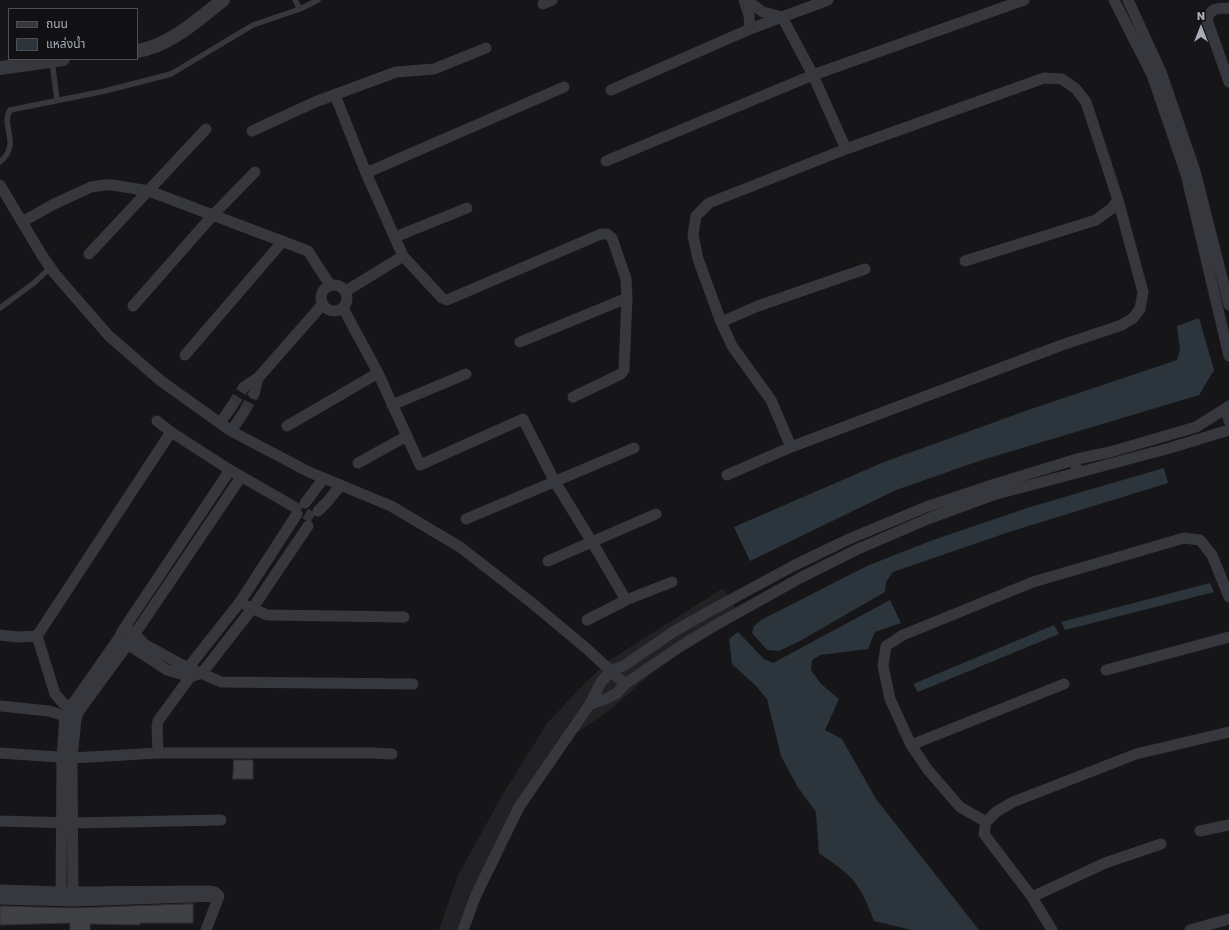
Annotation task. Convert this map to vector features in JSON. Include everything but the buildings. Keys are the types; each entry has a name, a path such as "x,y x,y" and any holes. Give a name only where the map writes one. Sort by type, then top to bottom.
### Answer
{"street":[{"path":"138,50 158,45 178,34 223,0"},
{"path":"745,0 763,12 782,17 812,74 846,149"},
{"path":"745,0 749,15 750,29"},
{"path":"611,90 750,29 828,0"},
{"path":"606,161 812,74 1024,0"},
{"path":"1114,0 1152,75 1186,174 1229,356"},
{"path":"1128,0 1161,72 1195,171 1229,305"},
{"path":"1229,8 1214,9 1209,13 1207,20 1229,82"},
{"path":"252,131 335,95 396,72 434,69 486,48"},
{"path":"0,68 57,60"},
{"path":"727,475 791,447 1062,344 1122,325 1133,318 1140,309 1143,292 1118,200 1086,102 1076,89 1062,79 1044,78 846,149 709,203 696,216 693,235 698,259 721,322 732,346 771,400 791,447"},
{"path":"366,173 564,87"},
{"path":"335,95 366,173 403,256 442,298 447,300 601,234 607,234 612,238 626,279 628,298 624,370 621,374 573,397"},
{"path":"89,254 206,129"},
{"path":"133,306 213,215 255,172"},
{"path":"0,185 50,268 109,336 161,381 231,431 309,472 391,506 460,547 532,603 624,684"},
{"path":"22,222 54,204 91,187 113,185 149,191 308,251 330,285"},
{"path":"965,261 1096,220 1111,209 1118,200"},
{"path":"395,237 467,208"},
{"path":"185,355 283,241"},
{"path":"350,288 339,285 330,285 323,291 323,304 330,310 339,310 343,308 350,288 403,256"},
{"path":"721,322 758,306 865,269"},
{"path":"520,342 628,298"},
{"path":"244,387 258,378 323,304"},
{"path":"343,308 378,374 420,464 523,419 555,482 626,600"},
{"path":"287,426 378,374"},
{"path":"392,405 466,374"},
{"path":"254,394 258,378"},
{"path":"220,423 232,406"},
{"path":"1229,406 1227,413 1229,420"},
{"path":"464,930 476,895 519,807 590,704 601,682 611,671 625,665 673,632 708,612 793,566 848,539 926,507 1077,459 1110,452 1196,427 1229,406"},
{"path":"231,431 244,412"},
{"path":"157,421 171,432 294,510 240,602 189,672 158,721 158,753"},
{"path":"590,704 606,699 617,693 624,684 681,646 800,578 858,549 930,518 993,495 1170,448 1229,430"},
{"path":"37,636 171,432"},
{"path":"358,462 407,436"},
{"path":"466,519 634,448"},
{"path":"1077,459 1075,463 1080,472"},
{"path":"67,896 62,823 72,713 123,641 230,470"},
{"path":"129,630 241,477"},
{"path":"305,503 324,478"},
{"path":"318,511 341,485"},
{"path":"548,561 656,514"},
{"path":"202,673 252,609 308,526"},
{"path":"986,822 960,807 928,770 911,745 890,698 883,666 886,646 903,635 1033,582 1184,538 1200,540 1212,555 1229,597"},
{"path":"587,620 626,600 672,582"},
{"path":"240,602 267,615 404,617"},
{"path":"708,612 705,617 706,620 714,626"},
{"path":"129,630 144,644 189,672"},
{"path":"0,635 19,637 37,636"},
{"path":"37,636 55,694 72,713"},
{"path":"1106,670 1229,637"},
{"path":"123,641 168,670 202,673 221,682 414,684"},
{"path":"911,745 1064,684"},
{"path":"0,706 72,713"},
{"path":"1052,930 1032,897 984,834 986,822 996,812 1013,802 1136,754 1229,732"},
{"path":"0,754 67,758 158,753 392,754"},
{"path":"67,758 73,823 67,896"},
{"path":"0,822 73,823 221,820"},
{"path":"1200,831 1229,825"},
{"path":"1032,897 1105,863 1161,844"},
{"path":"0,890 67,896"},
{"path":"0,899 215,892 219,896 206,930"},
{"path":"1190,930 1229,919"}],"lane":[{"path":"295,0 300,9"},
{"path":"0,162 8,155 10,146 10,134 7,117 10,110 105,91 171,74 253,25 300,9 318,0"},
{"path":"57,60 57,100"},
{"path":"0,308 34,283 50,268"}],"shaded area":[{"path":"723,588 740,615 675,653 611,709 569,738 527,805 482,886 467,930 439,930 458,875 504,792 548,722 584,684 610,660"}],"water":[{"path":"1199,318 1214,370 1199,395 982,460 896,490 750,561 734,527 884,462 1031,409 1177,360 1180,350 1177,326"},
{"path":"1164,468 1168,483 1009,532 893,572 886,582 885,592 800,641 779,651 767,650 752,633 754,626 761,620 867,566 933,540 1030,507"},
{"path":"1210,583 1214,592 1065,630 1061,622"},
{"path":"890,600 901,623 875,632 868,649 820,655 812,660 811,670 821,684 839,699 825,730 842,739 876,799 979,930 912,930 874,921 864,897 852,879 839,867 819,853 816,812 797,786 781,756 767,699 755,685 732,664 729,639 738,632 764,659 773,663"},
{"path":"1054,625 1059,634 918,692 913,684"}],"tunnel":[{"path":"232,406 244,387"},
{"path":"244,412 254,394"},
{"path":"291,505 313,518"}]}
